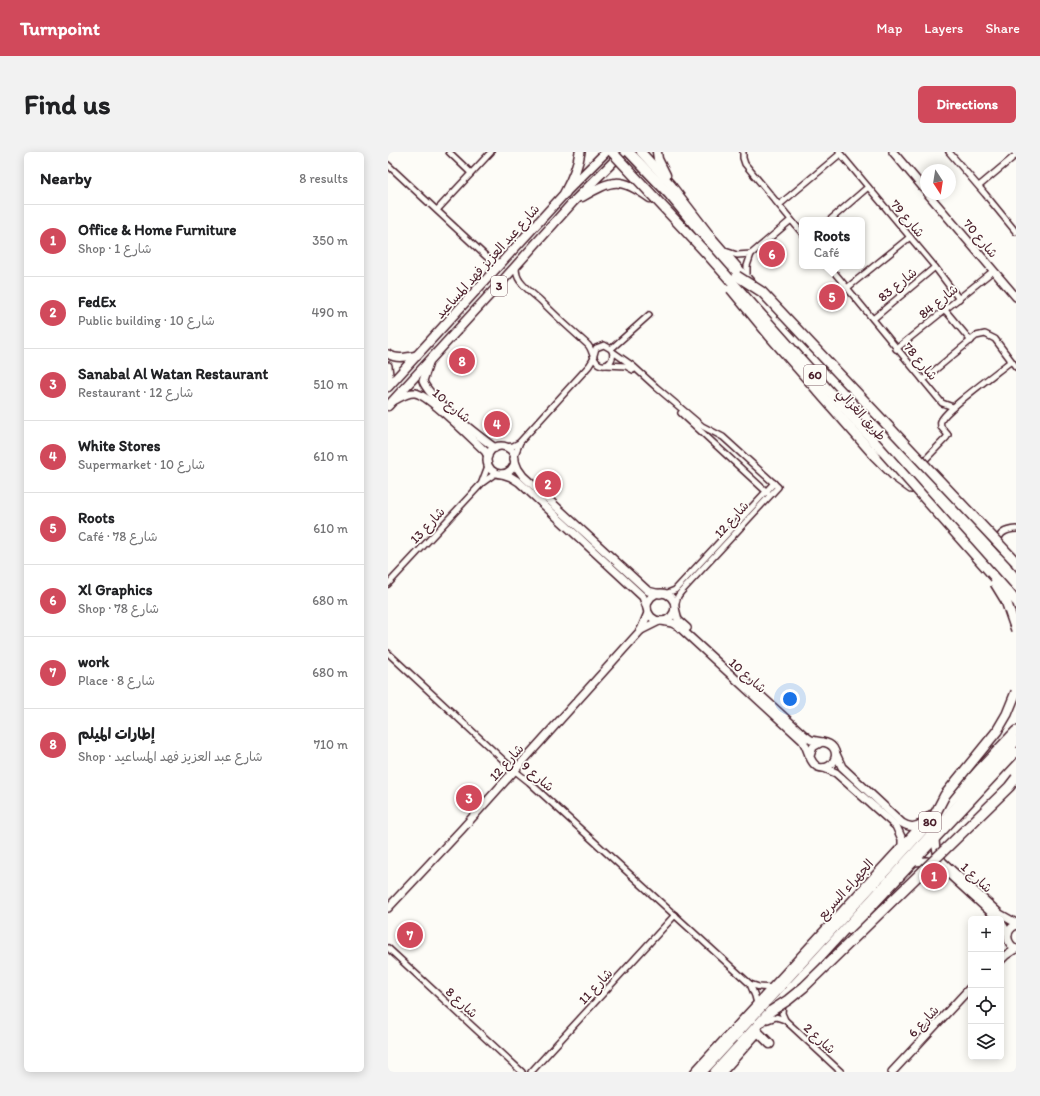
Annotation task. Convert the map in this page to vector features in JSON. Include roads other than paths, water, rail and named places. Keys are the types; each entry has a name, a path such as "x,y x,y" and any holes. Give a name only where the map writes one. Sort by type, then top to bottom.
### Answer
{"highway":[{"path":"565,193 575,172 580,152"},
{"name":"طريق الغزالي","path":"629,152 669,194 737,276 1016,587"},
{"name":"طريق الغزالي","path":"613,156 708,255 1016,601"},
{"path":"708,255 734,293 875,456 896,477 911,488"},
{"path":"737,276 762,292 1016,562"},
{"path":"984,565 1006,601 1016,630"},
{"path":"928,821 944,795 997,731 1007,714 1016,692"},
{"name":"الجهراء السريع","path":"702,1072 928,821 1016,730"},
{"name":"الجهراء السريع","path":"715,1072 769,1016 1016,742"},
{"path":"769,1016 804,987 1009,787 1016,778"},
{"path":"696,1072 715,1058"}],"main road":[{"name":"شارع عبد العزيز فهد المساعيد","path":"388,387 565,193 606,152"},
{"name":"طريق الغزالي","path":"606,152 613,156 721,274 1016,605"},
{"name":"شارع عبد العزيز فهد المساعيد","path":"390,403 516,267 613,156 623,152"},
{"name":"طريق الغزالي","path":"642,152 671,185 711,237 1016,578"},
{"path":"657,152 658,159 671,185"},
{"path":"573,202 600,186 616,183 631,185 650,198"},
{"path":"451,338 454,328 485,295 486,292 484,288 478,289"},
{"name":"الجهراء السريع","path":"696,1072 902,846 928,821 1016,725"},
{"name":"الجهراء السريع","path":"722,1072 758,1032 769,1016 1016,752"},
{"path":"758,1032 770,1044"}],"street":[{"path":"449,152 471,173"},
{"path":"437,210 491,152"},
{"path":"743,152 745,164 799,229"},
{"path":"893,152 920,184"},
{"path":"779,206 840,153"},
{"name":"شارع 79","path":"840,153 935,267 959,299"},
{"path":"952,153 1016,232"},
{"path":"979,186 1016,155"},
{"path":"388,165 488,259 493,273"},
{"path":"833,217 868,187"},
{"name":"شارع 70","path":"933,200 993,271 1015,294"},
{"path":"724,251 737,256 751,254 792,220"},
{"path":"847,288 910,237"},
{"path":"747,278 747,266 751,254"},
{"path":"488,259 502,263"},
{"path":"516,267 519,280 572,331 589,345 598,347 606,346 612,350 633,366 702,426 723,437 714,444"},
{"name":"شارع 83","path":"873,319 935,267"},
{"name":"شارع 78","path":"831,269 896,349 942,402 953,407"},
{"name":"شارع 84","path":"896,349 993,271"},
{"path":"505,278 519,280"},
{"path":"945,310 971,340"},
{"path":"612,350 649,316"},
{"path":"923,380 976,336 985,334 995,339 1016,367"},
{"path":"589,345 597,363 604,365 611,362 613,358 612,350"},
{"path":"505,447 512,452 518,469 529,481 648,591 662,594 672,599 675,607 672,616 660,621 655,620 648,611 643,597 608,564 519,482 511,477 499,474 488,466 487,461 490,451 494,448 513,446 520,442 587,369 598,347"},
{"path":"388,354 396,358 405,358 417,355"},
{"name":"شارع 10","path":"429,362 423,381 427,390 468,428 494,448"},
{"path":"921,471 921,464 948,435 941,427 941,422 953,407 1011,362"},
{"path":"587,369 594,366 604,365 619,365 631,368 768,493"},
{"path":"388,366 388,381"},
{"name":"شارع 10","path":"390,403 409,394 416,394 424,397 444,413 485,451 488,456"},
{"name":"شارع 12","path":"662,594 675,590 776,485 723,437"},
{"path":"499,474 507,472 514,465 514,458 520,442"},
{"name":"شارع 13","path":"482,483 488,466"},
{"name":"شارع 13","path":"388,584 482,483 499,474"},
{"name":"شارع 12","path":"675,607 678,596 681,592 768,493"},
{"path":"1010,570 998,546 998,541 1006,531 1016,529"},
{"path":"648,611 649,600 656,594 662,594"},
{"name":"شارع 10","path":"675,607 676,616 680,622 802,740 810,756"},
{"name":"شارع 12","path":"388,908 462,829 641,630 648,611"},
{"name":"شارع 10","path":"660,621 672,623 678,626 804,735 811,740 822,742"},
{"name":"شارع 12","path":"641,630 660,621"},
{"name":"شارع 9","path":"388,653 514,770 750,984"},
{"path":"902,846 902,839 896,826 836,773 814,764 810,756 813,747 822,742 831,745 834,748 842,767 906,826 917,826 928,821"},
{"path":"824,768 832,763 836,754"},
{"name":"شارع 1","path":"935,839 936,850 943,862 1000,914 1016,924"},
{"name":"شارع 1","path":"914,862 927,861 941,866 995,916"},
{"name":"شارع 11","path":"531,1072 675,915"},
{"path":"1008,934 1010,929 1016,924"},
{"path":"1004,927 1008,934 1008,938 1014,947"},
{"path":"1004,953 1014,947"},
{"path":"1004,956 1014,947"},
{"name":"شارع 8","path":"388,948 522,1072"},
{"path":"750,984 759,987 772,988"},
{"path":"750,984 757,1004"},
{"name":"شارع 6","path":"892,1072 970,988"},
{"name":"شارع 6","path":"898,1072 968,995"},
{"name":"شارع 2","path":"783,1001 782,1010 785,1020"},
{"name":"شارع 2","path":"769,1016 785,1020 841,1072"}],"place":[{"name":"Xl Graphics","path":"772,254"},
{"name":"Roots","path":"832,297"},
{"name":"إطارات الميلم","path":"462,361"},
{"name":"White Stores","path":"497,424"},
{"name":"FedEx","path":"548,484"},
{"name":"Sanabal Al Watan Restaurant","path":"469,798"},
{"name":"Office & Home Furniture","path":"934,876"},
{"name":"work","path":"410,935"}]}
